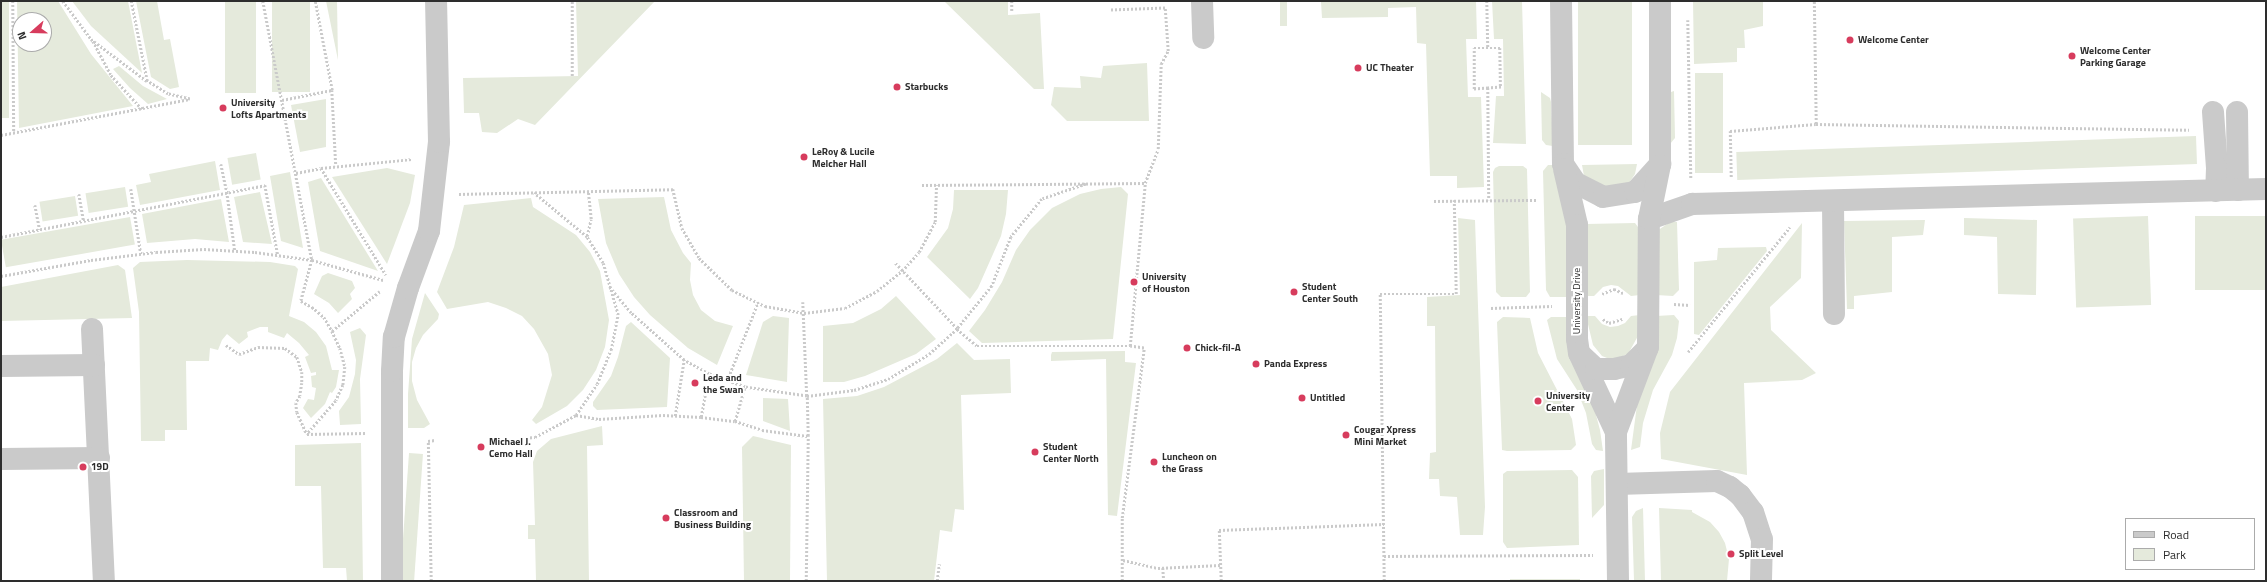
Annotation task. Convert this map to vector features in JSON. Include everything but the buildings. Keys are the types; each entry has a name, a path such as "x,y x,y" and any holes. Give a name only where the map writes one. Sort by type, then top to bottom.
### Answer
{"street":[{"path":"392,581 392,371 394,336 399,285 429,231 439,142 436,1"},
{"path":"1202,1 1203,38"},
{"name":"University Drive","path":"1561,1 1563,164 1577,225 1577,339 1579,353 1616,432"},
{"name":"University Drive","path":"1618,581 1616,432 1648,347 1649,219 1660,164 1660,1"},
{"path":"2213,112 2217,168 2216,190"},
{"path":"2237,112 2238,190"},
{"path":"1563,164 1576,184 1603,197 1636,192 1660,164"},
{"path":"1649,219 1692,204 2266,189"},
{"path":"1833,201 1834,314"},
{"path":"92,329 104,581"},
{"path":"1579,353 1596,369 1614,369 1631,364 1648,347"},
{"path":"1,366 94,365"},
{"path":"1,459 99,458"},
{"path":"1617,484 1717,481 1730,487 1740,495 1754,512 1762,539 1761,581"}],"path":[{"path":"13,1 14,132"},
{"path":"63,1 91,39 111,75 142,109"},
{"path":"131,1 147,81"},
{"path":"263,1 312,260 301,301 312,307 324,318 340,348 345,367 344,384 336,401 307,434"},
{"path":"315,1 332,90 336,166"},
{"path":"572,1 572,76"},
{"path":"1012,1 1012,12"},
{"path":"1487,1 1488,48"},
{"path":"1814,1 1816,124"},
{"path":"1111,10 1165,8 1168,51 1160,64 1158,149 1145,183 1130,346"},
{"path":"1688,16 1692,204"},
{"path":"1,135 190,100 168,94 147,81 91,39"},
{"path":"1474,48 1500,48 1501,87 1488,88 1474,89 1474,48"},
{"path":"1488,88 1489,200"},
{"path":"282,100 332,90"},
{"path":"1723,177 1731,177 1730,131 1816,124 2192,130"},
{"path":"296,173 336,166 418,158 436,172 459,194 673,189 682,228 699,258 732,290 765,306 804,313 845,308 877,291 902,271 919,252 935,222 936,185"},
{"path":"221,164 227,192 235,251"},
{"path":"321,168 399,285"},
{"path":"1691,177 1699,177"},
{"path":"922,185 1145,183"},
{"path":"610,288 631,313 684,360 709,374 746,387 807,396 854,390 888,379 929,354 957,329 992,286 1011,237 1042,199 1086,184"},
{"path":"1,237 265,185 278,256"},
{"path":"131,189 136,211 141,254"},
{"path":"587,236 591,218 588,191"},
{"path":"522,438 535,437 576,415 598,384 611,350 618,315 603,263 587,236 534,193"},
{"path":"79,194 84,221"},
{"path":"1384,581 1380,294 1456,294 1454,200"},
{"path":"1434,201 1538,200"},
{"path":"35,205 40,230"},
{"path":"1688,352 1794,222"},
{"path":"1,276 91,260 204,249 312,260 399,285"},
{"path":"895,263 957,329 977,346 1130,346 1144,348 1122,518 1122,581"},
{"path":"332,331 399,285"},
{"path":"727,381 758,302"},
{"path":"803,302 808,436 806,581"},
{"path":"1600,317 1609,323 1620,321 1624,316"},
{"path":"226,345 239,354 258,347 285,348 297,357 302,372 302,383 300,396 296,403 297,412 307,434"},
{"path":"676,416 684,360"},
{"path":"701,416 709,374"},
{"path":"735,421 746,387"},
{"path":"576,415 599,419 701,416 735,421 762,430 808,436"},
{"path":"307,434 372,433"},
{"path":"431,581 428,441 435,440"},
{"path":"1221,581 1219,530 1384,524"},
{"path":"1384,556 1618,555"},
{"path":"1122,560 1163,568 1220,565"},
{"path":"937,581 939,564"},
{"path":"1163,568 1164,581"}],"green space":[{"path":"1,1 9,1 9,118 1,118"},
{"path":"17,1 58,1 91,54 133,106 19,128 18,52 52,52 52,12 17,12"},
{"path":"72,1 128,1 142,73 91,26"},
{"path":"136,1 157,1 164,40 170,39 179,87 170,89 151,77"},
{"path":"225,1 256,1 256,93 225,93"},
{"path":"272,1 310,1 310,92 272,92"},
{"path":"326,1 337,1 338,60"},
{"path":"576,1 655,1 535,125 518,119 497,133 482,132 479,113 464,113 463,78 578,76"},
{"path":"944,1 1008,1 1008,15 1040,13 1044,89 1034,89"},
{"path":"1280,1 1287,1 1287,26 1280,26"},
{"path":"1304,1 1476,1 1477,39 1466,39 1468,97 1481,97 1484,187 1457,188 1457,176 1430,176 1426,44 1417,43 1416,7 1388,8 1388,17 1322,18 1321,2"},
{"path":"1492,1 1522,1 1526,144 1493,143 1496,96 1504,96 1503,39 1494,39"},
{"path":"1578,1 1632,1 1632,145 1578,145"},
{"path":"1693,1 1763,1 1763,26 1744,30 1745,48 1737,48 1737,62 1694,64"},
{"path":"1147,63 1149,121 1067,121 1051,105 1054,87 1081,88 1080,76 1101,78 1103,66"},
{"path":"119,66 143,86 167,99 148,104 130,88 113,69"},
{"path":"1695,73 1723,73 1723,173 1695,173"},
{"path":"1674,91 1675,138 1670,144 1668,93"},
{"path":"1541,92 1550,98 1551,102 1553,146 1546,145 1542,140"},
{"path":"326,99 326,147 300,152 291,105"},
{"path":"2196,136 2197,164 1737,180 1736,152"},
{"path":"256,153 261,180 232,185 227,158"},
{"path":"215,161 220,190 140,205 136,185 151,182 149,174"},
{"path":"1637,164 1635,174 1629,183 1607,191 1584,176 1582,165"},
{"path":"1548,165 1553,165 1566,206 1569,297 1550,297 1546,290 1543,171"},
{"path":"1499,166 1523,166 1527,169 1530,292 1526,297 1501,297 1496,292 1493,172 1495,168"},
{"path":"387,168 415,175 410,203 387,264 332,177"},
{"path":"290,172 303,248 281,241 270,176"},
{"path":"321,178 378,271 320,251 308,182"},
{"path":"125,187 128,207 89,213 85,193"},
{"path":"1121,187 1128,194 1113,339 982,343 969,331 985,310 1002,282 1016,250 1030,230 1052,208 1080,194 1101,189"},
{"path":"954,190 1008,190 1006,214 1001,236 978,288 970,299 927,257 948,228 953,209"},
{"path":"260,192 272,244 243,242 234,197"},
{"path":"75,196 78,216 43,221 39,202"},
{"path":"664,197 671,230 683,253 691,263 690,280 693,295 701,310 715,321 733,326 717,365 688,348 650,315 634,297 619,274 606,243 598,199"},
{"path":"531,198 533,207 576,235 590,252 600,271 609,320 605,347 596,370 583,390 567,406 536,424 532,420 542,407 552,375 548,354 534,329 522,316 506,308 488,302 447,309 437,292 454,247 464,205"},
{"path":"221,199 229,242 195,239 147,243 142,214"},
{"path":"2148,216 2151,305 2076,308 2073,219"},
{"path":"2195,216 2266,216 2266,290 2195,290"},
{"path":"130,217 135,245 6,267 1,240"},
{"path":"1458,218 1475,220 1485,507 1483,535 1460,535 1457,497 1440,496 1439,479 1429,479 1430,453 1436,452 1435,326 1427,326 1427,297 1460,295"},
{"path":"1964,218 2037,220 2036,295 1998,294 1997,237 1964,235"},
{"path":"1925,220 1923,235 1892,237 1892,292 1854,296 1854,309 1847,309 1844,221"},
{"path":"1670,222 1677,222 1679,290 1673,296 1656,295 1657,231"},
{"path":"1635,223 1638,227 1640,295 1631,296 1618,286 1611,285 1603,287 1594,296 1585,296 1586,224"},
{"path":"1802,223 1801,278 1770,307 1771,330 1816,373 1802,380 1744,383 1747,475 1661,459 1660,433 1670,392"},
{"path":"1766,247 1767,251 1699,335 1694,334 1694,262 1717,260 1718,248"},
{"path":"187,260 270,262 295,266 298,269 289,316 304,322 316,332 326,346 332,370 339,370 336,387 332,393 330,392 325,404 311,418 303,408 308,399 314,400 316,388 312,387 311,376 316,375 316,372 311,373 305,357 309,355 299,343 287,333 284,338 268,332 268,327 260,327 247,332 248,337 239,344 227,334 222,340 218,350 210,348 209,361 186,361 187,430 165,430 165,441 141,441 139,312 133,268 140,262"},
{"path":"118,265 125,270 132,318 1,321 1,287"},
{"path":"328,273 352,281 355,288 350,294 352,299 338,313 329,303 314,294 322,276"},
{"path":"425,293 439,314 438,319 423,335 416,348 412,362 412,381 417,400 430,424 424,428 408,428 408,394 412,339"},
{"path":"896,296 936,339 916,354 865,376 844,382 823,382 823,326 853,323 881,309"},
{"path":"1640,315 1638,336 1628,354 1612,360 1602,356 1593,345 1586,316 1595,316 1602,324 1610,327 1625,323 1631,316"},
{"path":"1674,315 1679,321 1677,338 1672,355 1653,390 1643,423 1640,447 1631,450 1637,405 1657,351 1656,316"},
{"path":"773,316 789,318 787,382 746,375 763,322"},
{"path":"1503,317 1530,318 1538,353 1572,419 1576,445 1571,450 1502,450 1497,322"},
{"path":"1551,317 1570,317 1600,430 1603,451 1596,450 1592,444 1586,413 1577,390 1557,359 1547,320"},
{"path":"631,322 670,358 667,407 597,410 593,406 593,402 611,376 618,357 626,326"},
{"path":"360,328 366,335 360,379 361,424 340,425 339,411 349,397 355,374 356,360 350,332"},
{"path":"957,343 974,360 1010,359 1011,393 961,395 964,510 955,509 952,532 940,530 934,581 827,581 823,399 857,396 884,387 937,359"},
{"path":"1125,351 1125,362 1136,363 1117,516 1108,515 1106,359 1051,361 1051,355 1052,352"},
{"path":"763,398 788,399 790,431 763,421"},
{"path":"602,426 603,445 587,446 589,581 536,581 535,539 528,539 528,525 535,525 533,462 537,451 551,439"},
{"path":"753,436 791,445 790,581 744,581 742,447"},
{"path":"361,443 363,581 347,581 346,568 323,568 321,486 295,486 295,445"},
{"path":"409,453 423,454 414,581 400,581"},
{"path":"1604,469 1604,505 1592,518 1591,476 1594,471"},
{"path":"1572,470 1578,477 1579,545 1507,548 1503,542 1503,474 1507,471"},
{"path":"1643,508 1645,581 1634,581 1632,517 1636,511"},
{"path":"1659,508 1692,510 1692,512 1710,522 1719,532 1725,543 1729,559 1727,581 1661,581"},
{"path":"1510,579 1580,579 1580,581 1510,581"}],"place":[{"name":"Welcome Center","path":"1850,40"},
{"name":"Welcome Center Parking Garage","path":"2072,56"},
{"name":"UC Theater","path":"1358,68"},
{"name":"Starbucks","path":"897,87"},
{"name":"University Lofts Apartments","path":"223,108"},
{"name":"LeRoy & Lucile Melcher Hall","path":"804,157"},
{"name":"University of Houston","path":"1134,282"},
{"name":"Student Center South","path":"1294,292"},
{"name":"Chick-fil-A","path":"1187,348"},
{"name":"Panda Express","path":"1256,364"},
{"name":"Leda and the Swan","path":"695,383"},
{"name":"Untitled","path":"1302,398"},
{"name":"University Center","path":"1538,401"},
{"name":"Cougar Xpress Mini Market","path":"1346,435"},
{"name":"Michael J. Cemo Hall","path":"481,447"},
{"name":"Student Center North","path":"1035,452"},
{"name":"Luncheon on the Grass","path":"1154,462"},
{"name":"19D","path":"83,467"},
{"name":"Classroom and Business Building","path":"666,518"},
{"name":"Split Level","path":"1731,554"}]}
